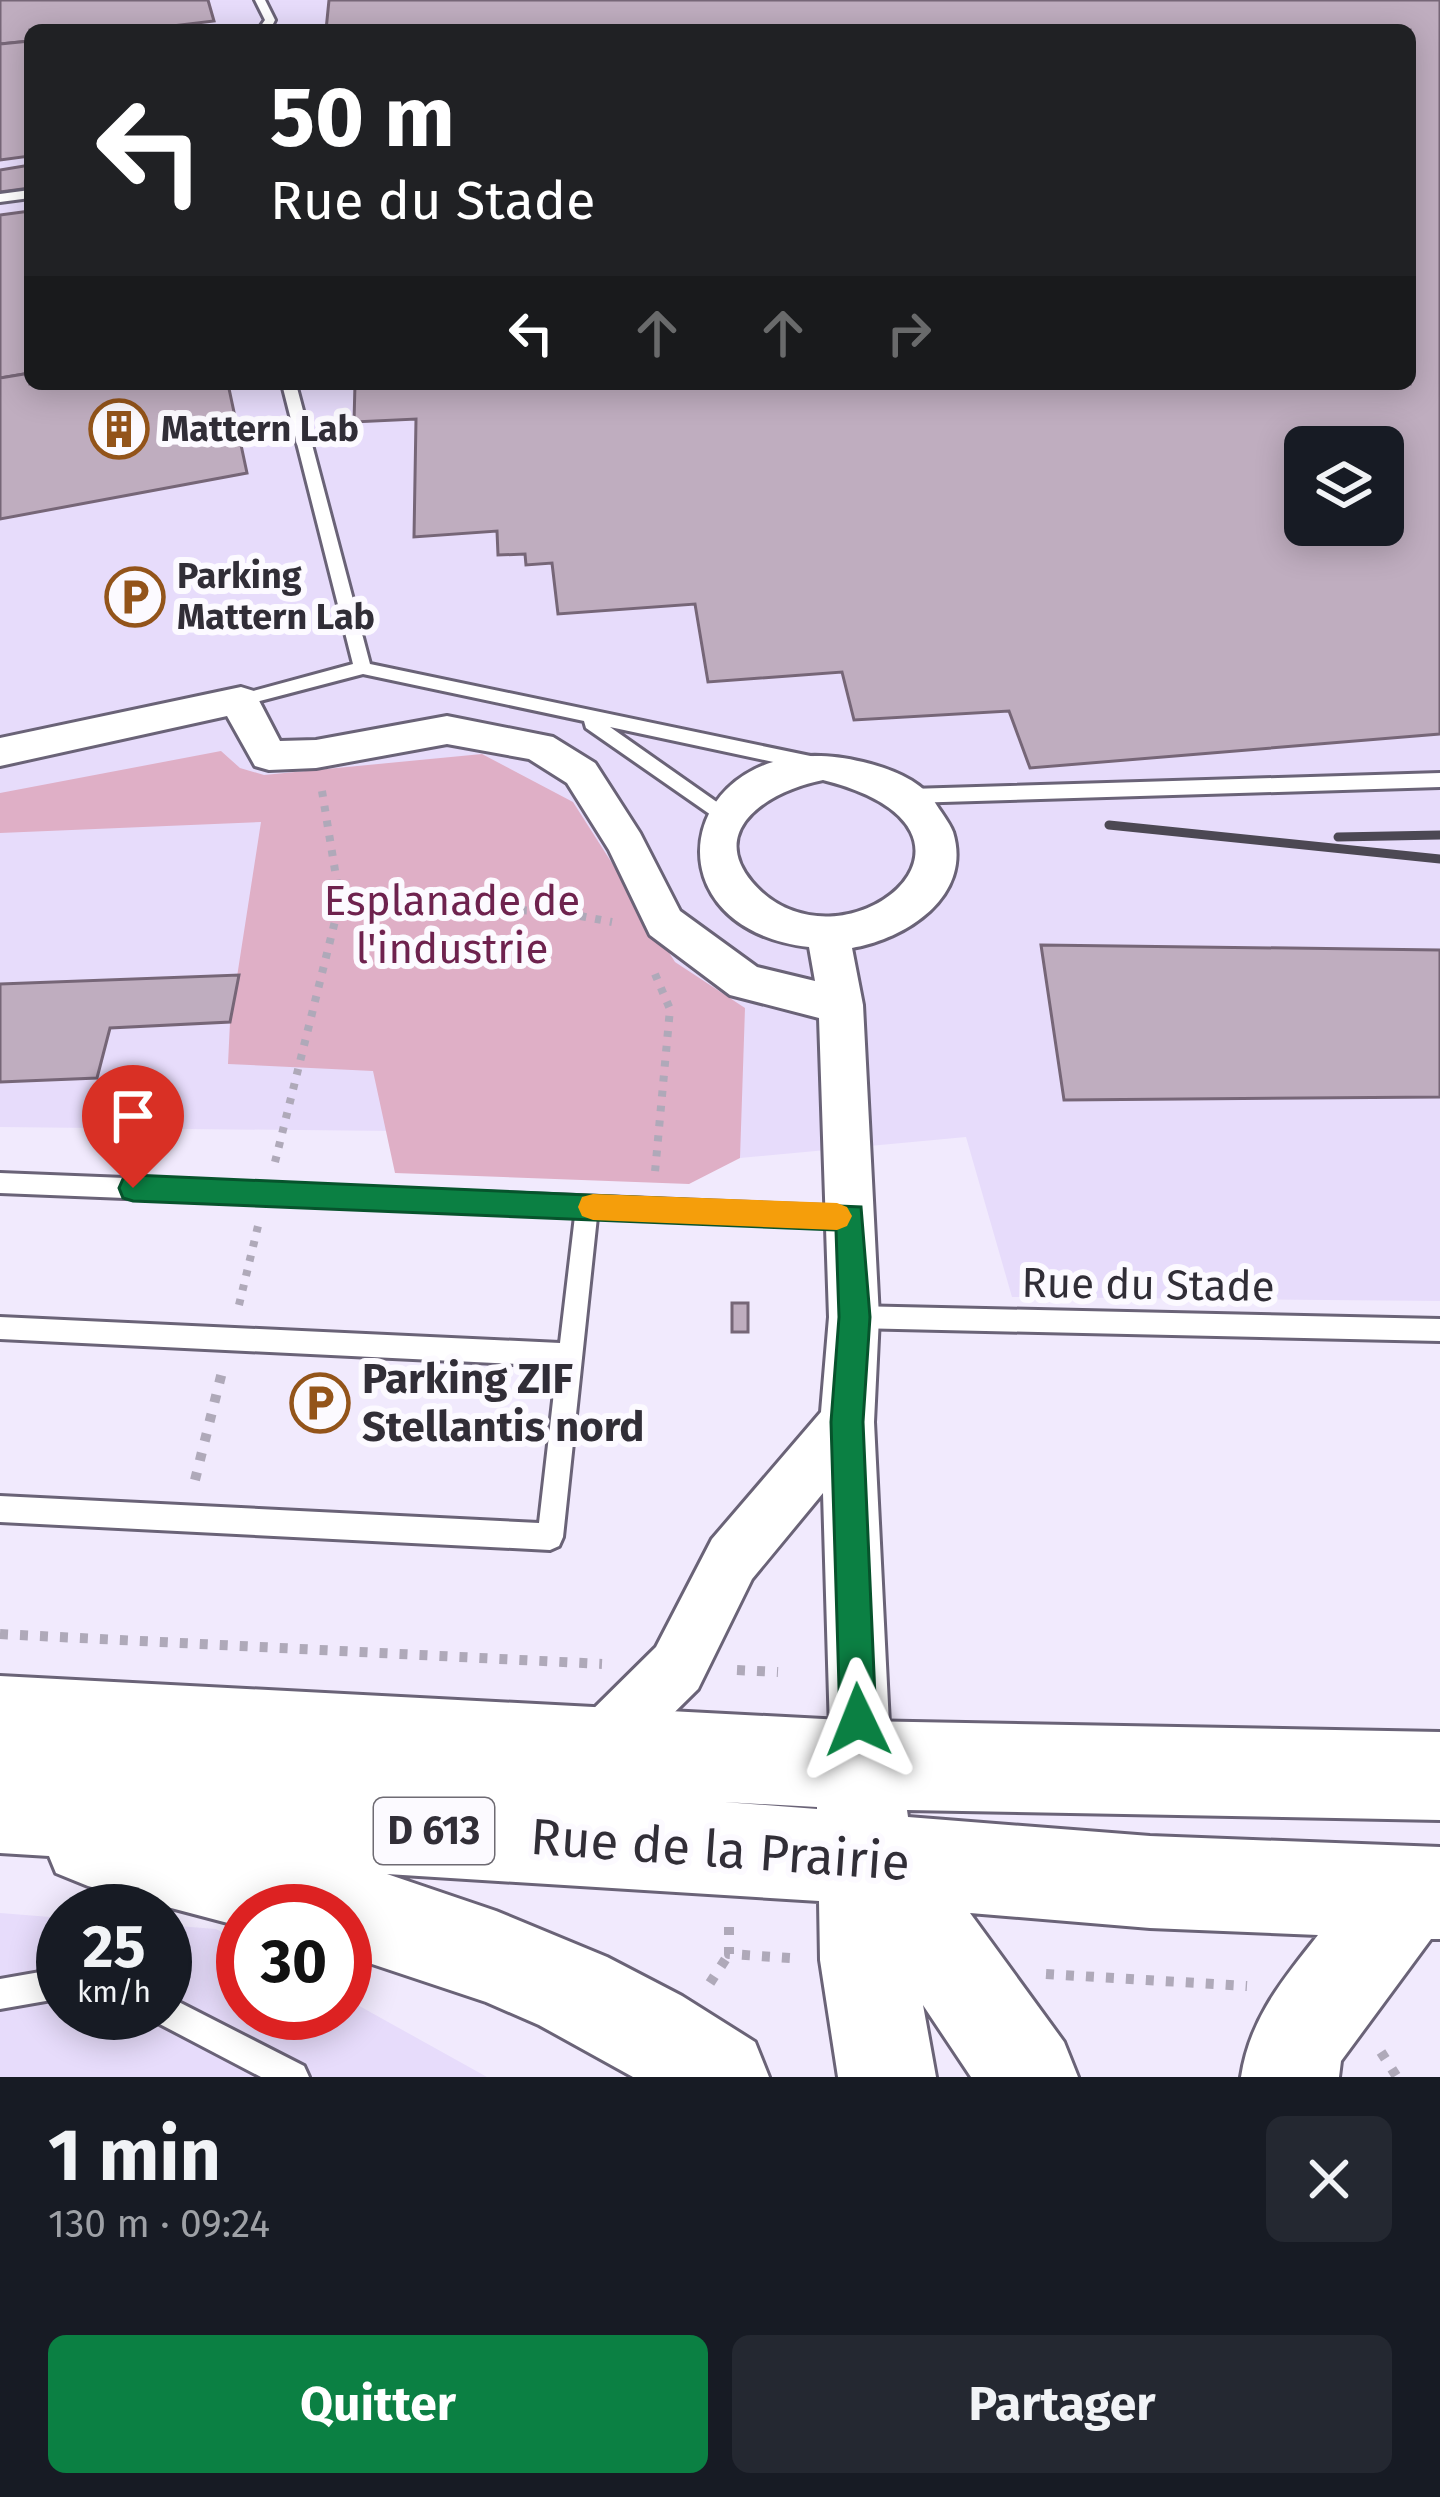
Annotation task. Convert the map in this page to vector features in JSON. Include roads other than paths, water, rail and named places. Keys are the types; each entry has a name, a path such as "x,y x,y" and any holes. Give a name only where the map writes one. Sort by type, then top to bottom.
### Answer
{"main road":[{"name":"Rue de la Prairie","path":"0,1720 861,1765 1440,1776"},
{"path":"861,1765 867,1960 887,2077"},
{"name":"Rue de la Prairie","path":"0,1808 681,1845 1150,1882 1424,1894"},
{"path":"0,1818 430,1930 634,2018 712,2034"},
{"path":"867,1860 951,1964 1029,2077"},
{"path":"1290,2077 1295,2043 1424,1894"}],"street":[{"path":"0,752 242,700 248,724 269,756 316,754 447,730 539,747 581,773 626,844 665,923 746,982 841,1005"},
{"path":"823,766 884,779 910,796 929,819 938,845 935,872 921,898 896,917 864,930 828,934 792,928 761,914 736,893 722,869 718,842 724,818 740,796 764,779 823,766"},
{"path":"828,934 841,1005 854,1317 847,1422 861,1765"},
{"path":"595,1750 677,1668 732,1559 847,1422"}],"lane":[{"path":"291,390 363,668"},
{"path":"242,700 363,668 823,766"},
{"path":"582,716 724,818"},
{"path":"910,796 1440,780"},
{"path":"0,1183 850,1217"},
{"path":"0,1509 550,1537 586,1207"},
{"name":"Rue du Stade","path":"854,1317 1440,1330"},
{"path":"0,1328 571,1355"},
{"path":"0,1994 36,1987"},
{"path":"192,2024 292,2077"}],"railway":[{"path":"1109,825 1440,859"},
{"path":"1338,837 1440,835"}],"place":[{"name":"Mattern Lab","path":"119,429"},
{"name":"Parking Mattern Lab","path":"135,597"},
{"name":"Parking ZIF Stellantis nord","path":"320,1403"}],"park label":[{"name":"Esplanade de l'industrie","path":"452,925"}]}
